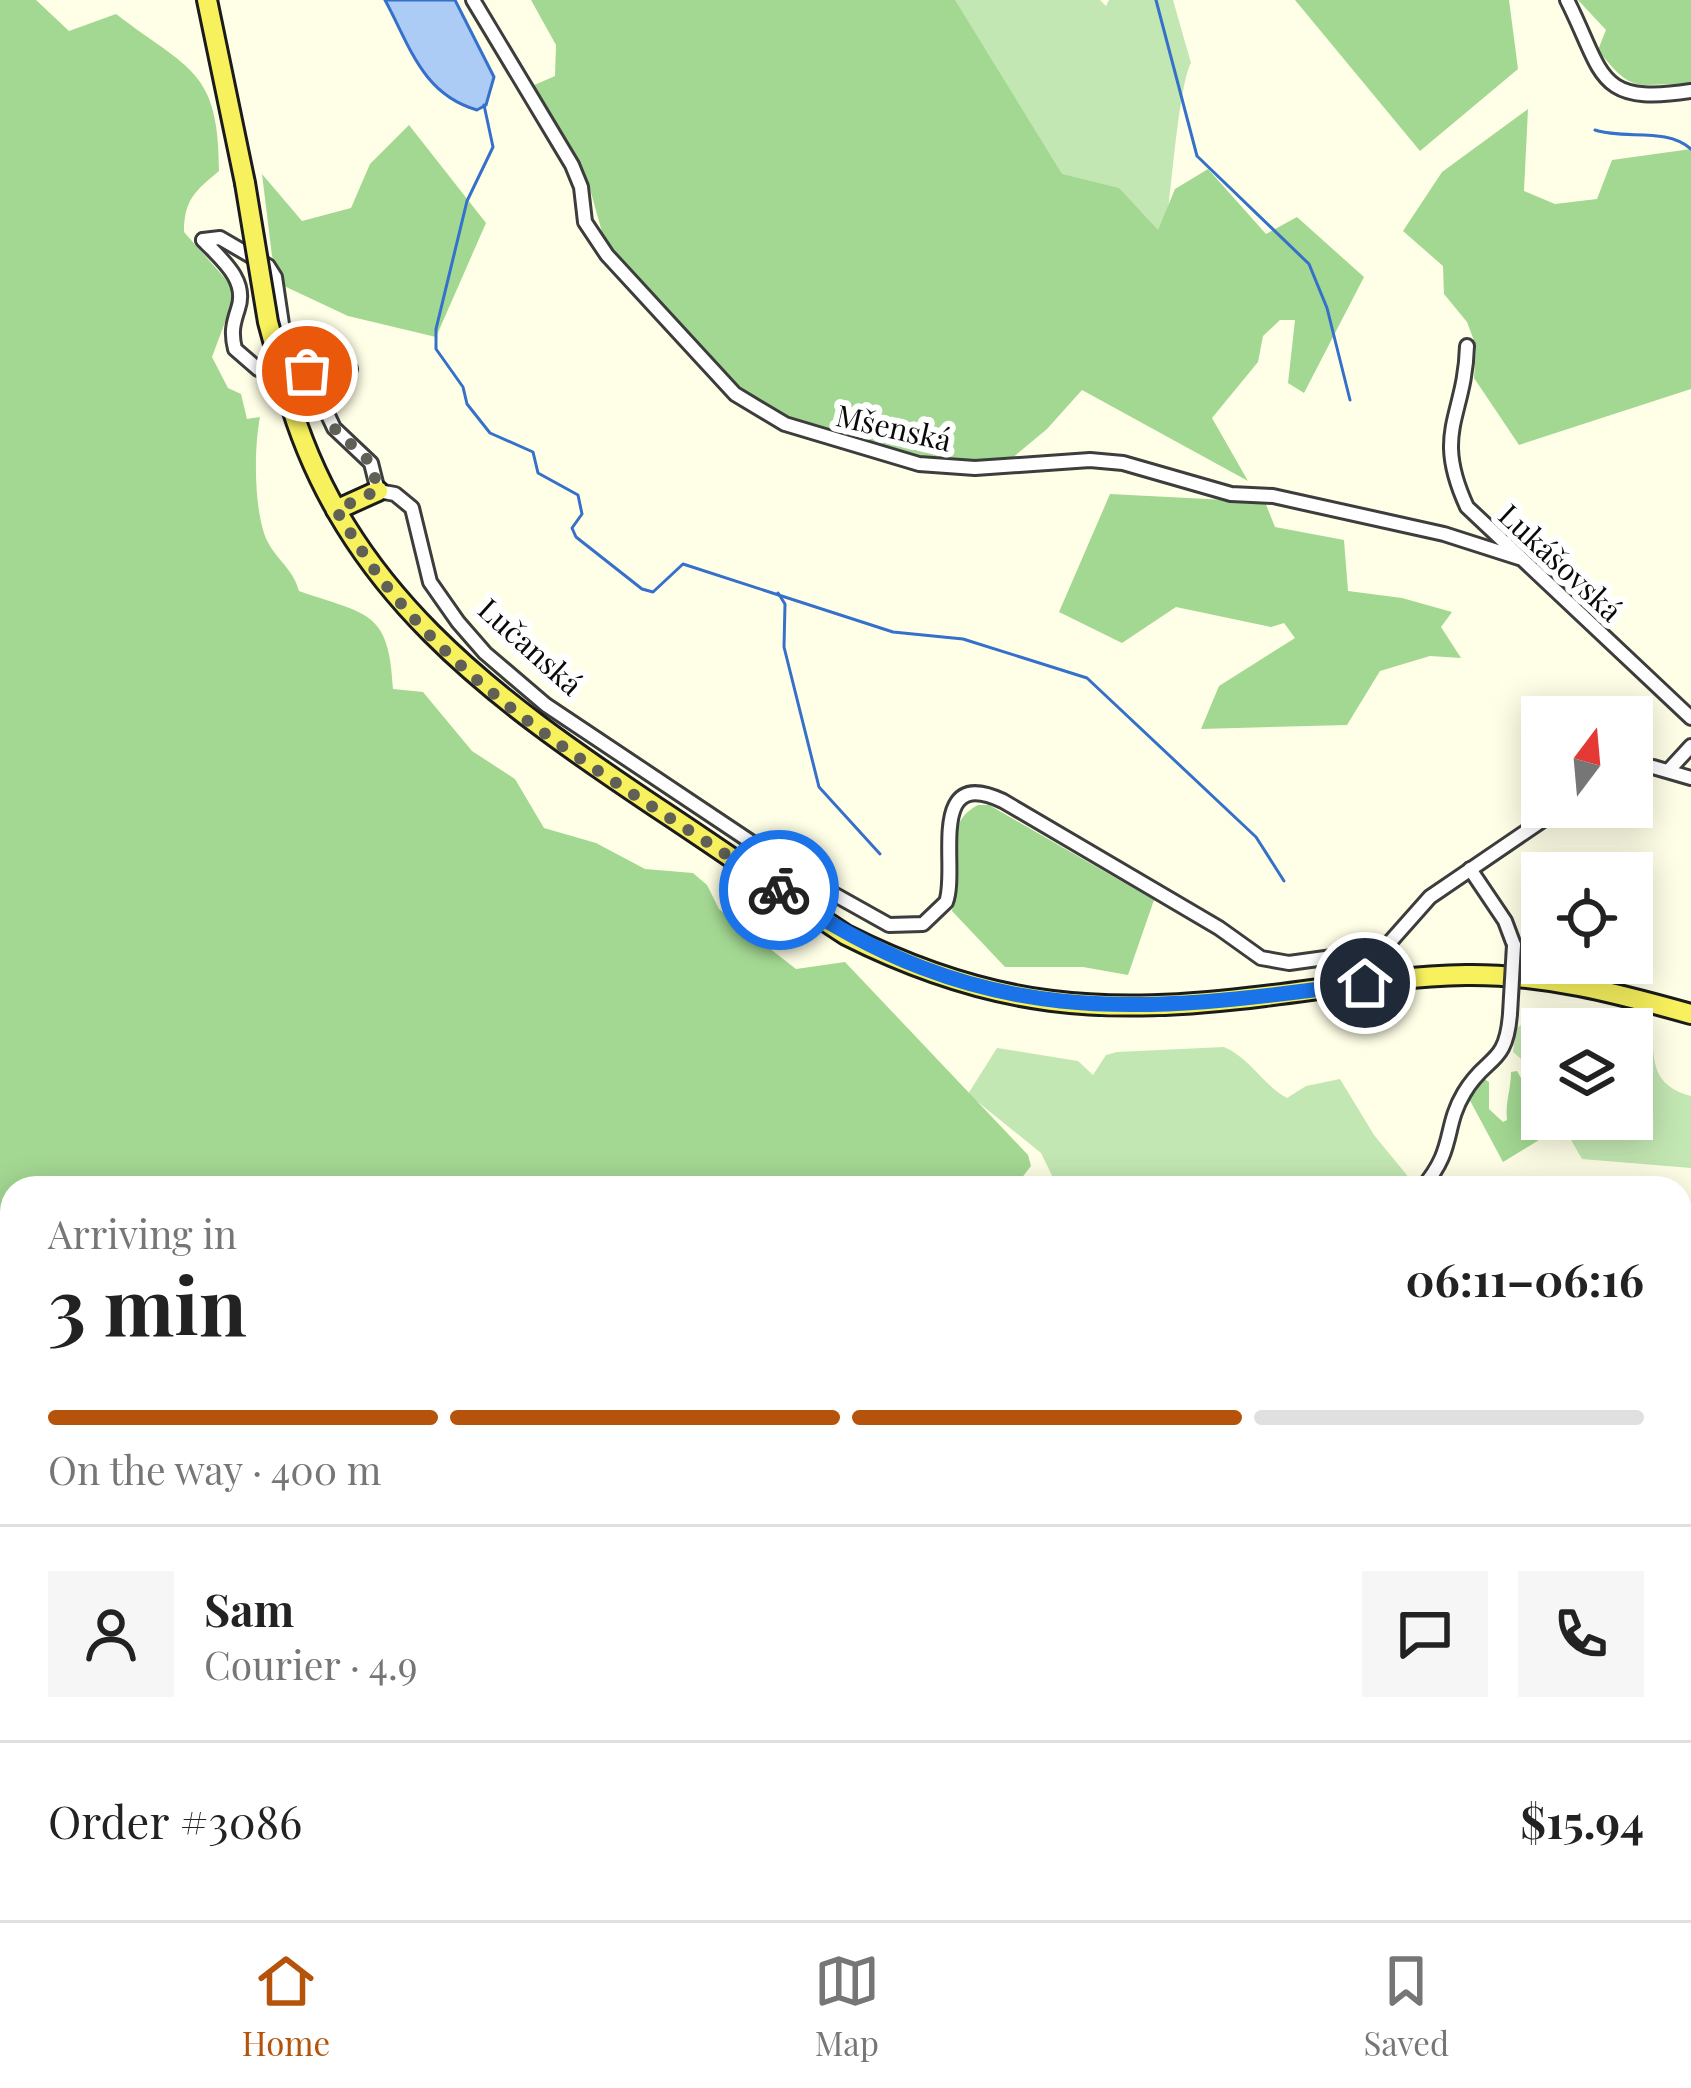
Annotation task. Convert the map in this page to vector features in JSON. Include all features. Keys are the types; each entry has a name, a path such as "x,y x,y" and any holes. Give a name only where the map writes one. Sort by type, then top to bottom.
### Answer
{"main road":[{"path":"207,0 266,310 287,392 336,510 392,592 504,701 846,934 931,974 1031,1000 1078,1006 1161,1006 1462,975 1544,979 1654,1004 1691,1018"},
{"path":"336,510 378,490"}],"street":[{"name":"Mšenská","path":"473,0 572,165 581,187 585,222 607,255 735,394 785,424 919,464 975,468 1090,460 1123,463 1231,494 1273,496 1444,534 1519,558"},
{"path":"1567,0 1592,57 1615,87 1638,97 1691,92"},
{"name":"Lučanská","path":"350,369 332,352 286,335 275,277 268,266 220,238 203,240 240,284 241,303 232,328 235,349 258,369 307,371 334,428 371,463 378,490 394,494 412,508 426,572 437,594 510,676 746,840 876,919 912,927 940,912 950,892 946,837 950,815 960,800 973,794 1003,800 1272,962 1369,955 1392,945 1415,912 1470,868"},
{"name":"Lukášovská","path":"1467,346 1448,445 1454,478 1467,507 1691,718"},
{"path":"1669,770 1691,746"},
{"path":"1653,770 1691,778"},
{"path":"1431,1176 1443,1161 1464,1093 1504,1048 1510,1014 1514,944 1470,868 1530,828"}],"green space":[{"path":"0,0 36,0 69,31 116,14 181,61 206,91 218,137 219,171 192,197 184,232 230,284 234,298 212,357 228,388 241,394 247,419 260,417 256,475 261,520 267,541 299,591 370,619 386,643 393,689 423,692 472,751 515,779 544,828 596,843 645,869 693,873 707,885 719,909 796,969 845,962 1028,1155 1031,1166 1023,1176 0,1176"},
{"path":"531,0 955,0 1062,174 1119,188 1158,230 1175,189 1208,169 1266,234 1297,217 1364,277 1304,393 1288,383 1295,320 1280,320 1263,336 1258,362 1212,418 1248,481 1082,390 1047,429 1005,464 924,457 786,418 746,393 632,279 605,243 590,189 532,86 555,76 556,45"},
{"path":"947,0 1100,0 1106,6 1109,0 1173,0 1191,63 1179,118 1165,237 1070,213"},
{"path":"1295,0 1509,0 1518,69 1420,151"},
{"path":"1578,0 1691,0 1691,85 1639,84 1621,76 1598,50 1606,30"},
{"path":"1528,109 1524,191 1555,204 1597,199 1612,160 1691,149 1691,389 1519,445 1474,378 1476,346 1467,322 1444,294 1443,266 1403,231 1442,172"},
{"path":"409,125 486,223 436,337 348,316 284,286 272,256 262,174 302,221 351,208 370,164"},
{"path":"1110,494 1265,502 1275,527 1344,540 1348,591 1402,598 1452,612 1441,627 1461,658 1430,656 1380,671 1347,725 1201,729 1219,686 1295,638 1284,623 1271,627 1176,607 1122,643 1059,612"},
{"path":"989,805 1154,900 1128,975 1083,967 1005,967 952,911 958,886 957,829 967,812"},
{"path":"1521,1025 1521,1059 1513,1052 1516,1029"},
{"path":"1653,1039 1654,1059 1664,1082 1691,1096 1691,1168 1582,1159 1571,1140 1653,1140"},
{"path":"1224,1047 1287,1098 1306,1086 1340,1079 1374,1135 1408,1176 1052,1176 1041,1153 968,1094 997,1048 1078,1061 1093,1075 1106,1055"},
{"path":"1517,1071 1521,1078 1521,1140 1539,1140 1503,1162 1467,1095 1483,1078 1489,1082 1489,1109 1503,1122 1507,1120 1511,1072"}],"water":[{"path":"385,0 455,0 494,77 486,105 477,110 458,103 430,80"}],"waterway":[{"path":"1156,0 1197,156 1309,264 1327,308 1350,400"},
{"path":"484,105 493,147 467,201 436,329 436,349 463,387 467,404 490,433 533,452 538,473 578,495 582,514 572,528 576,537 642,589 653,592 683,564 893,632 963,639 1087,678 1256,837 1284,881"},
{"path":"1595,130 1670,138 1691,149"},
{"path":"778,593 785,604 784,647 819,787 880,854"}],"way so far":[{"path":"307,371 334,428 375,471 378,490 336,510 421,626 504,701 779,890"}],"route":[{"path":"779,890 887,955 975,988 1031,1000 1078,1006 1161,1006 1365,983"}]}
